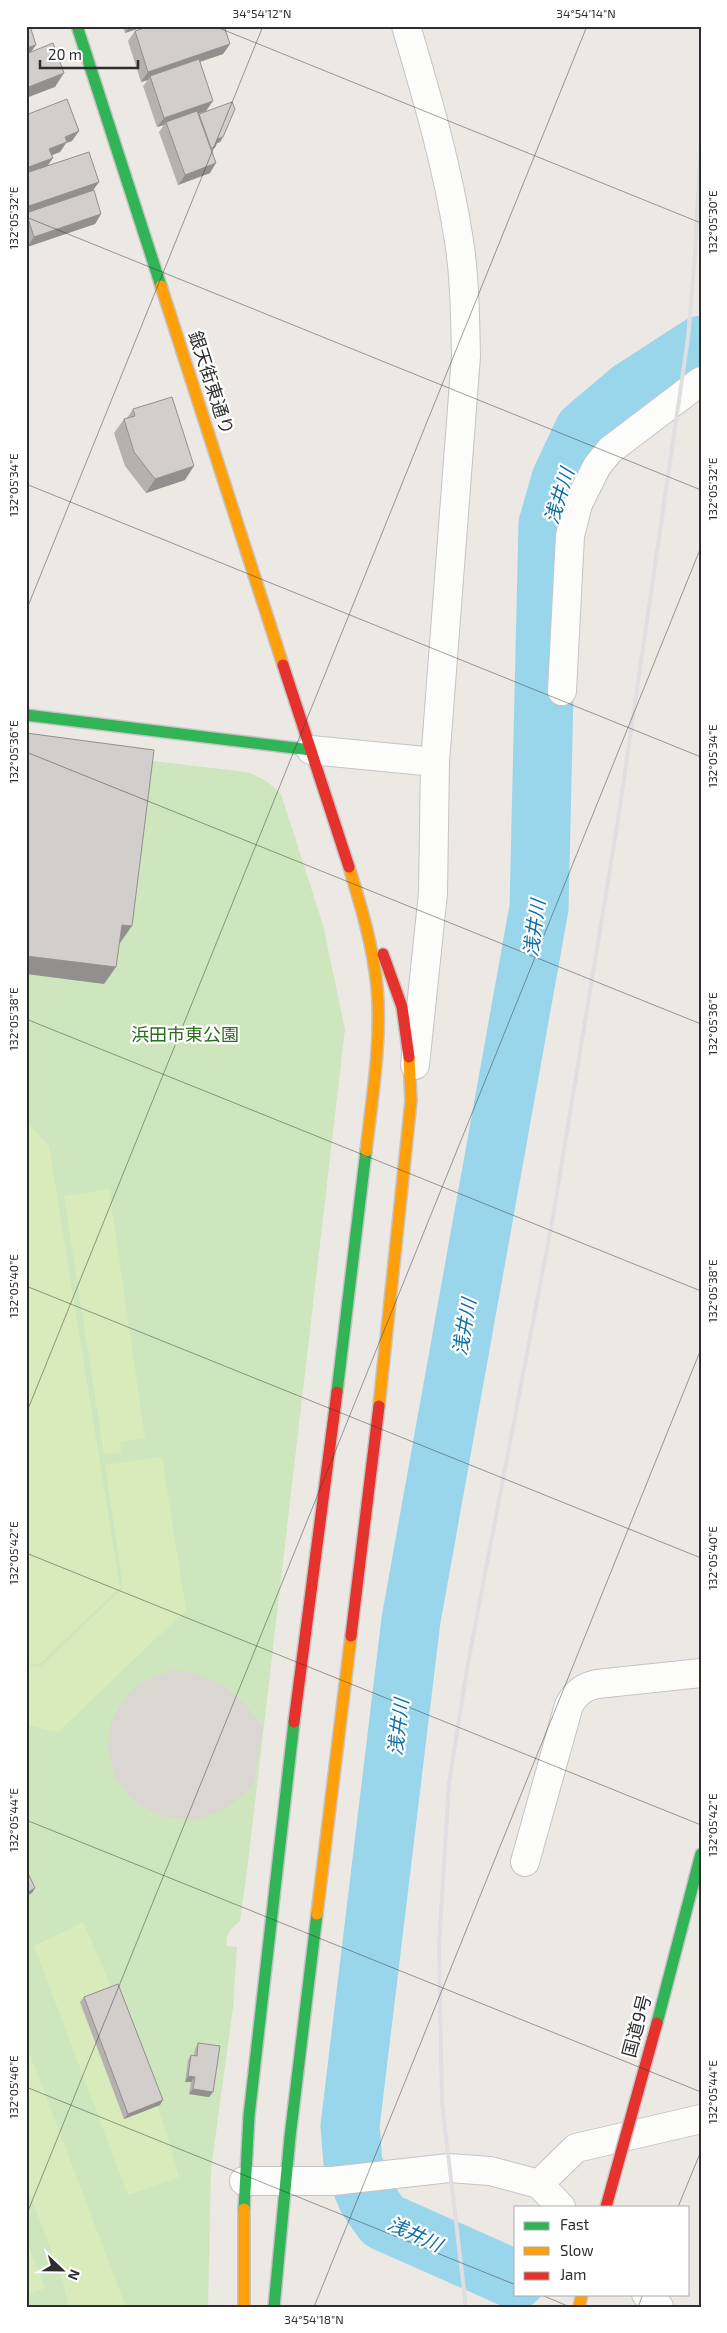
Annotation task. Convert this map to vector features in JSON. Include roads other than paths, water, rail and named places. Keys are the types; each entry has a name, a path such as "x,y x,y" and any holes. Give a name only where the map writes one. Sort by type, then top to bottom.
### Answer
{"main road":[{"name":"銀天街東通り","path":"77,26 363,912"},
{"path":"26,715 311,750"},
{"path":"274,2307 286,2182 376,1431 411,1101 410,1053 391,968 363,912"},
{"path":"244,2307 244,2181 287,1770 332,1438 376,1066 377,987 363,912"},
{"name":"国道9号","path":"606,2206 701,1854"}],"street":[{"path":"406,26 437,133 459,241 464,298 466,356 435,762 433,893 411,1101"},
{"path":"562,691 570,536 578,504 597,466 610,450 701,381"},
{"path":"311,750 435,762"},
{"path":"525,1862 569,1705 574,1696 587,1686 597,1684 701,1673"},
{"path":"539,2184 576,2148 701,2119"},
{"path":"244,2181 333,2181 449,2168 490,2171 539,2184 560,2206"},
{"path":"648,2296 658,2307"}],"waterway":[{"name":"浅井川","path":"514,2279 383,2221 367,2198 353,2164 350,2126 411,1620 539,908 548,524 561,479 584,430 630,391 701,345"}],"railway":[{"path":"466,2307 442,2103 439,1945 449,1783 468,1663 553,1217 618,820 688,338 695,254 701,138"}],"park label":[{"name":"浜田市東公園","path":"185,1035"}]}
